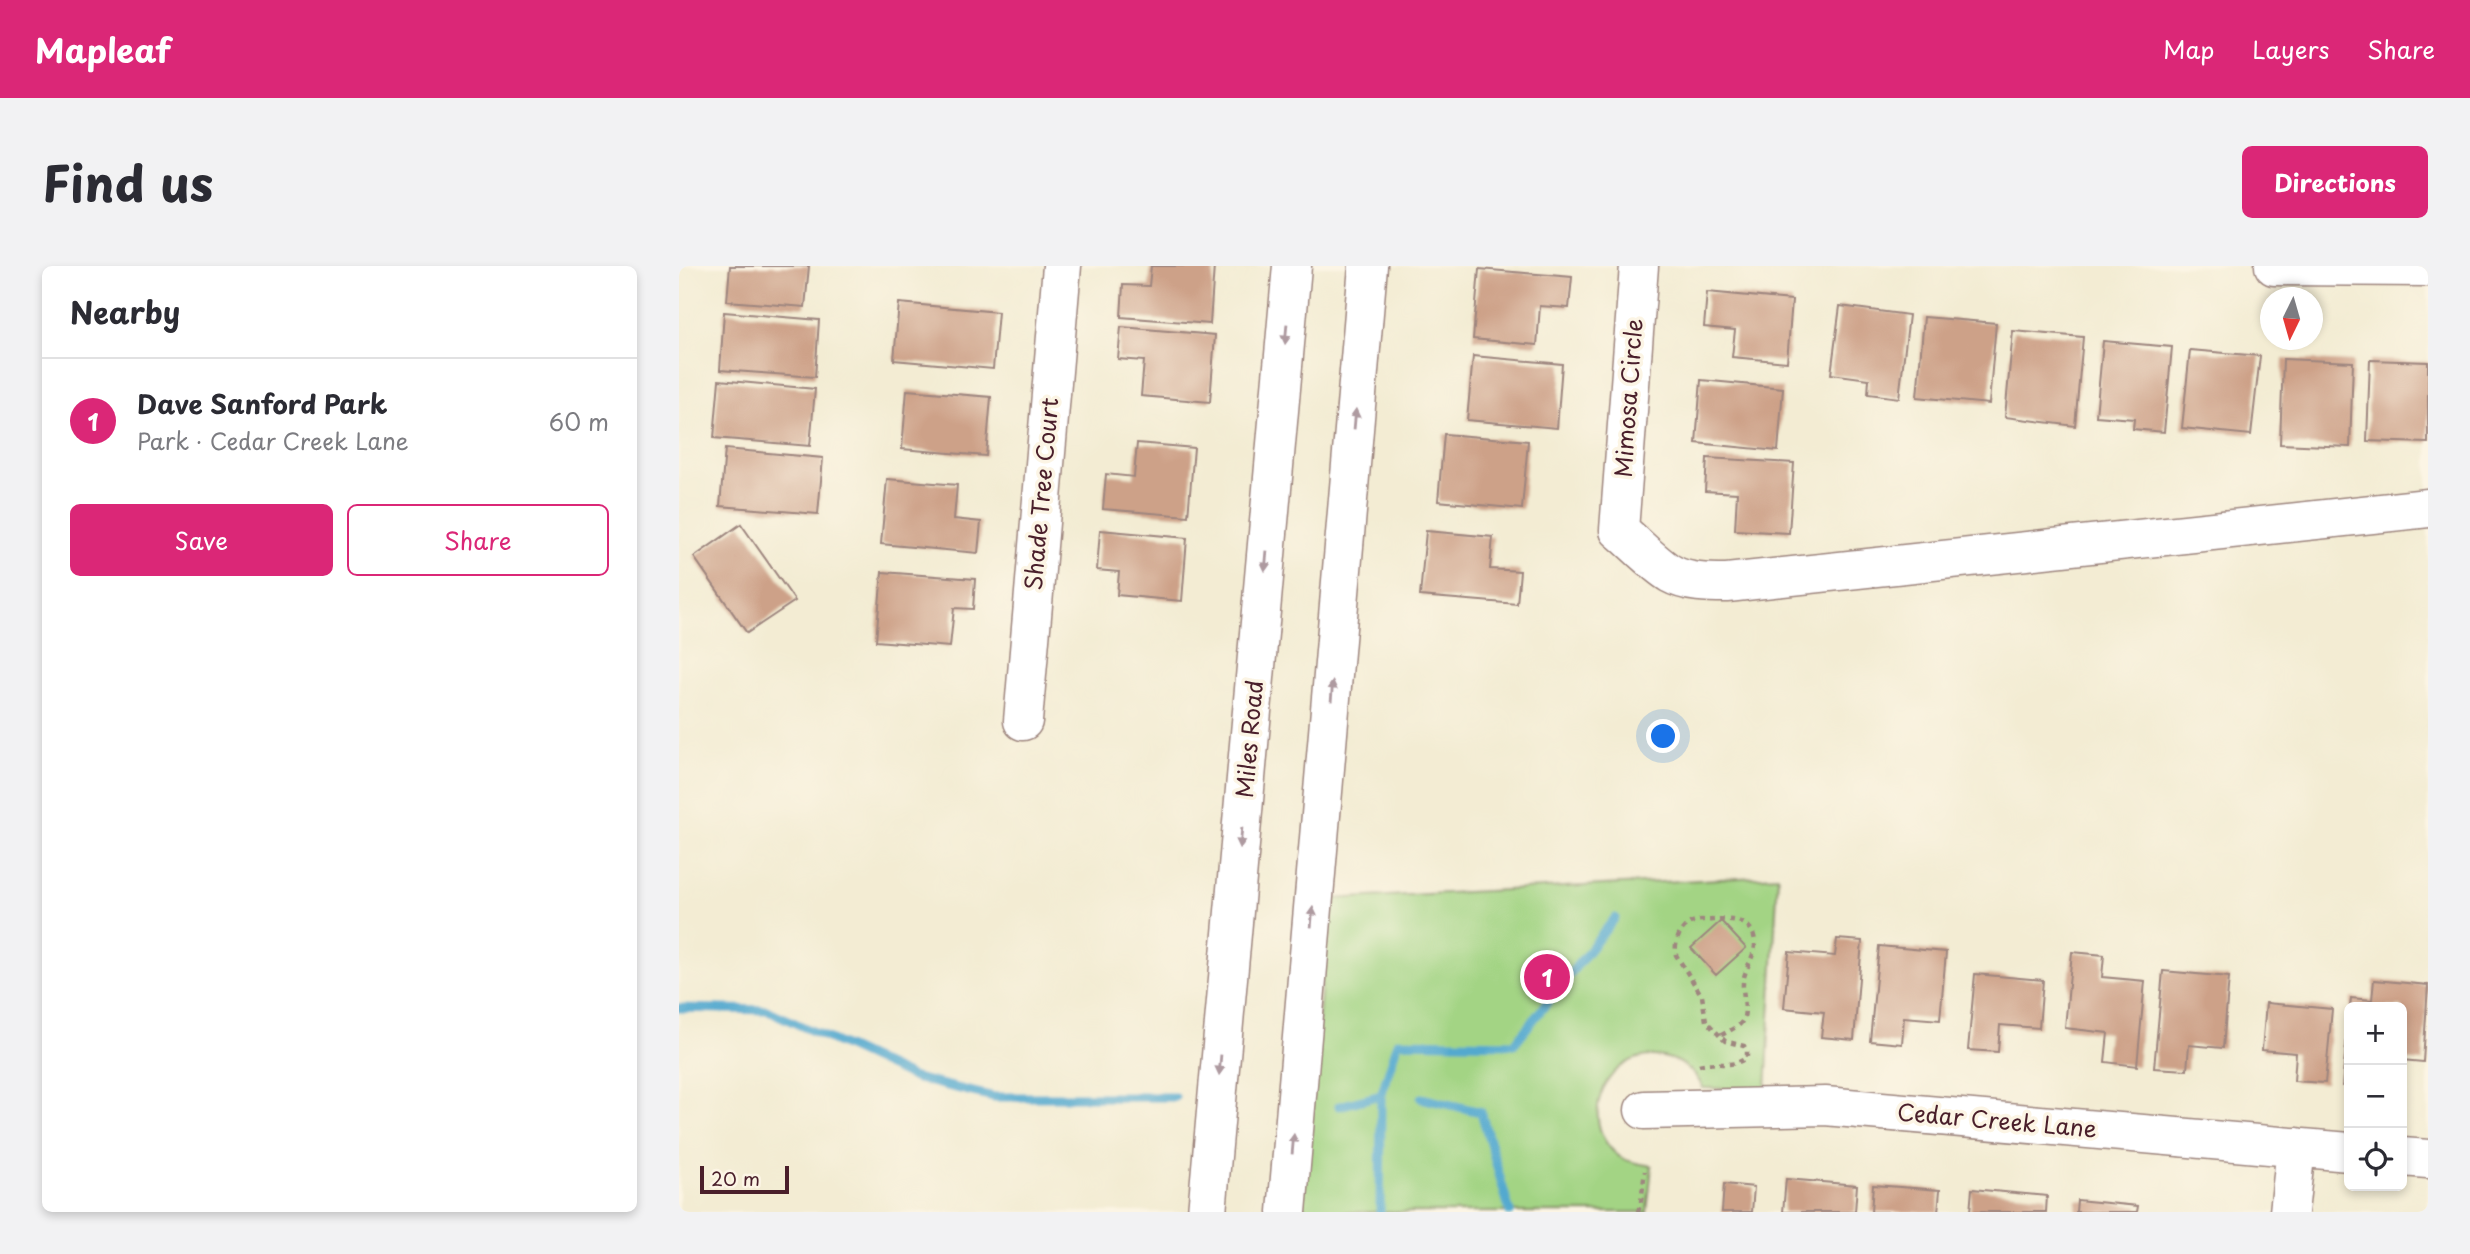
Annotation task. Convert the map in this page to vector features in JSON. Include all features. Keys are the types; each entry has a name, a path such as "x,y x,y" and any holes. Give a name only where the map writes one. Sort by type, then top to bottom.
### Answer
{"main road":[{"name":"Shade Tree Court","path":"1023,721 1062,266"},
{"name":"Miles Road","path":"1207,1212 1292,266"},
{"path":"1287,1212 1368,266"},
{"name":"Mimosa Circle","path":"1639,266 1619,530 1672,575 1707,584 1844,572 2428,508"},
{"path":"2277,266 2428,267"},
{"name":"Cedar Creek Lane","path":"1644,1110 1825,1106 2344,1152"},
{"path":"2290,1212 2295,1147"},
{"path":"2407,1157 2428,1159"}],"path":[{"path":"1699,1065 1713,1061 1725,1065 1734,1063 1747,1057 1747,1051 1744,1046 1725,1041 1706,1021 1702,996 1676,955 1678,936 1685,926 1696,920 1732,919 1746,925 1753,933 1754,950 1745,969 1743,981 1744,1017 1740,1025 1720,1035"},
{"path":"1638,1212 1645,1171"}],"green space":[{"path":"1778,876 1766,1090 1703,1088 1693,1073 1679,1062 1646,1056 1628,1062 1614,1073 1603,1088 1598,1106 1599,1124 1606,1142 1620,1157 1652,1166 1647,1212 1302,1212 1329,899"}],"building":[{"path":"730,266 809,266 805,307 727,301"},
{"path":"1151,266 1214,266 1210,324 1121,317 1123,285 1149,286"},
{"path":"1479,269 1572,277 1569,308 1540,306 1537,345 1473,339"},
{"path":"1707,292 1792,300 1787,362 1732,357 1735,330 1704,327"},
{"path":"899,303 998,312 993,369 894,360"},
{"path":"1840,306 1909,315 1899,398 1868,394 1869,379 1831,374"},
{"path":"724,312 819,320 815,377 720,370"},
{"path":"1924,317 1996,323 1989,404 1917,397"},
{"path":"1121,327 1215,335 1210,402 1141,396 1144,361 1118,359"},
{"path":"2013,331 2083,337 2075,426 2005,417"},
{"path":"2103,341 2172,347 2164,432 2133,429 2134,419 2096,416"},
{"path":"2190,350 2260,356 2251,435 2182,428"},
{"path":"1473,356 1562,364 1557,428 1467,420"},
{"path":"2283,359 2353,362 2350,447 2280,444"},
{"path":"2370,360 2428,362 2428,443 2367,441"},
{"path":"719,380 815,389 810,446 714,438"},
{"path":"1701,380 1783,388 1778,451 1696,443"},
{"path":"907,390 991,397 986,456 902,449"},
{"path":"1444,434 1528,441 1522,509 1438,501"},
{"path":"1137,443 1194,448 1188,516 1103,509 1106,474 1134,477"},
{"path":"725,449 823,458 818,514 720,506"},
{"path":"1707,458 1794,463 1789,533 1735,530 1737,493 1705,491"},
{"path":"887,479 957,485 954,519 981,522 978,553 881,544"},
{"path":"741,524 795,601 747,633 694,557"},
{"path":"1100,530 1187,538 1182,601 1117,595 1119,572 1097,570"},
{"path":"1426,531 1493,537 1490,569 1520,571 1517,604 1420,596"},
{"path":"882,572 975,579 973,609 954,608 950,647 876,641"},
{"path":"1721,921 1746,948 1716,975 1691,948"},
{"path":"1837,939 1862,941 1854,1040 1821,1037 1824,1012 1784,1008 1789,952 1835,956"},
{"path":"1879,946 1946,952 1940,1020 1904,1017 1902,1044 1870,1041"},
{"path":"2072,952 2104,955 2102,977 2145,981 2137,1066 2105,1062 2108,1033 2065,1028"},
{"path":"2163,971 2229,977 2223,1048 2189,1045 2187,1070 2154,1068"},
{"path":"1975,974 2043,980 2039,1028 2000,1025 1998,1052 1968,1050"},
{"path":"2374,980 2428,985 2423,1062 2407,1060 2407,1002 2351,1002 2351,998 2372,1000"},
{"path":"2266,1003 2332,1009 2325,1083 2294,1081 2296,1053 2262,1050"},
{"path":"1786,1179 1857,1185 1855,1212 1783,1212"},
{"path":"1724,1184 1754,1187 1752,1212 1722,1212"},
{"path":"1873,1185 1940,1190 1938,1212 1871,1212"},
{"path":"1972,1189 2047,1196 2046,1212 1970,1212"},
{"path":"2077,1200 2138,1206 2137,1212 2076,1212"}],"waterway":[{"path":"1381,1095 1398,1042 1514,1044 1615,918"},
{"path":"679,1008 767,1010 914,1078 994,1097 1175,1097"},
{"path":"1339,1106 1381,1095 1380,1212"},
{"path":"1421,1098 1481,1112 1510,1212"}],"place":[{"name":"Dave Sanford Park","path":"1547,977"}]}
